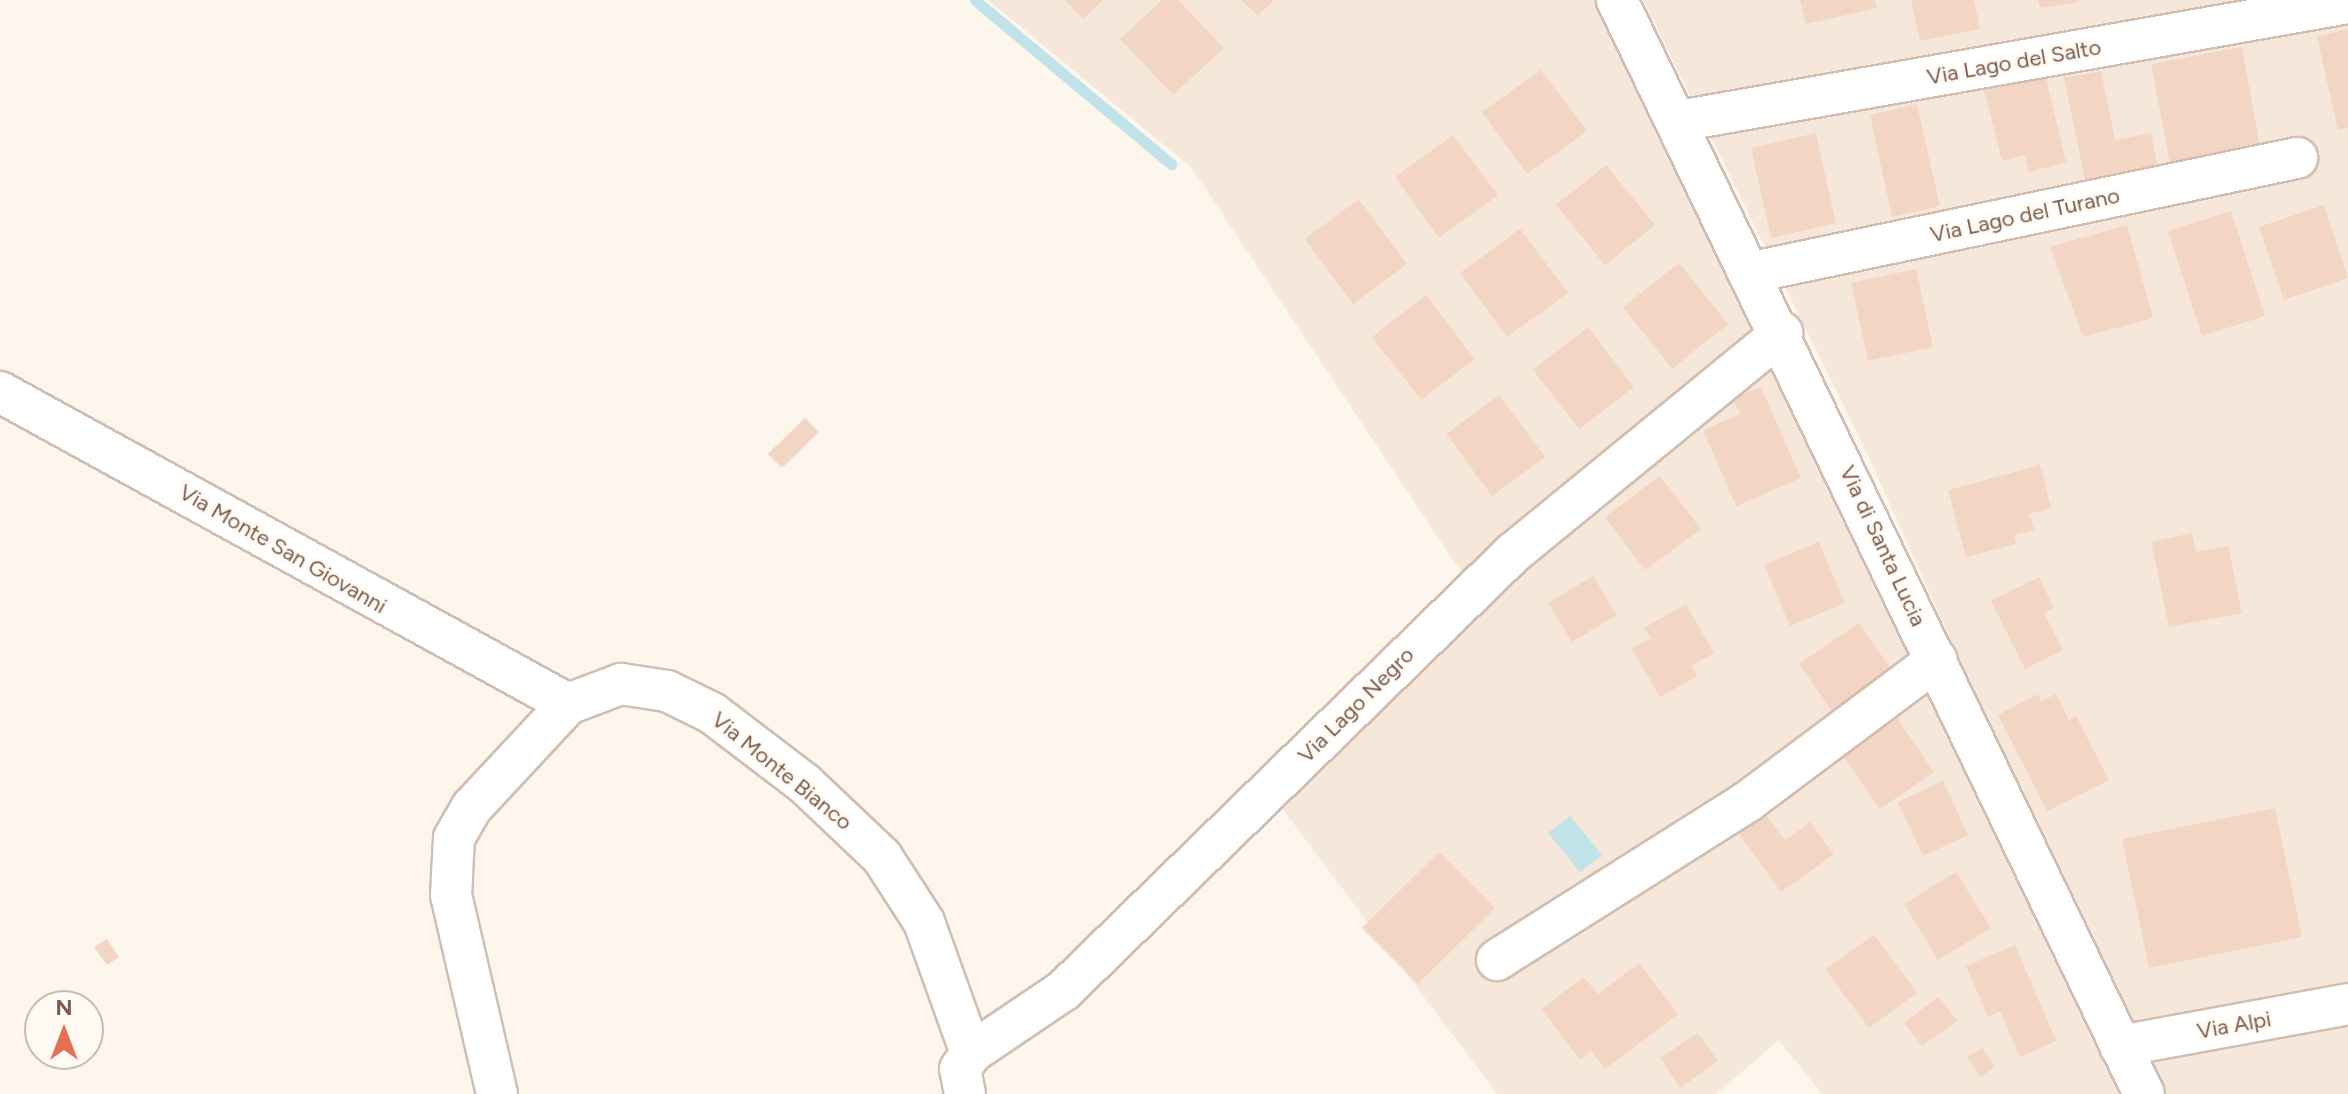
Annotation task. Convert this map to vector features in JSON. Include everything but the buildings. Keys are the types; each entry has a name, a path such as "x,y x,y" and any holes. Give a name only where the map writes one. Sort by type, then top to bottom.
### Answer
{"street":[{"name":"Via di Santa Lucia","path":"1617,0 1753,272 2144,1094"},
{"name":"Via Lago del Salto","path":"1679,121 2348,3"},
{"name":"Via Lago del Turano","path":"1753,272 2297,158"},
{"name":"Via Lago Negro","path":"971,1053 1064,990 1513,553 1782,333"},
{"name":"Via Monte San Giovanni","path":"0,392 568,704"},
{"path":"1497,960 1747,802 1937,660"},
{"name":"Via Monte Bianco","path":"497,1094 451,895 451,851 472,807 568,704 621,684 667,691 712,713 804,783 904,885 971,1053"},
{"name":"Via Alpi","path":"2120,1046 2348,1004"},
{"path":"965,1094 960,1069 971,1053"}],"shaded area":[{"path":"988,0 1601,0 2120,1094 1822,1094 1779,1040 1716,1094 1497,1094 1269,791 1473,590 1192,168"},
{"path":"1643,0 2348,0 2348,1094 2166,1094 2052,866 1866,451"}],"water":[{"path":"1570,816 1602,855 1580,872 1548,833"}],"waterway":[{"path":"975,0 1171,164"}]}
